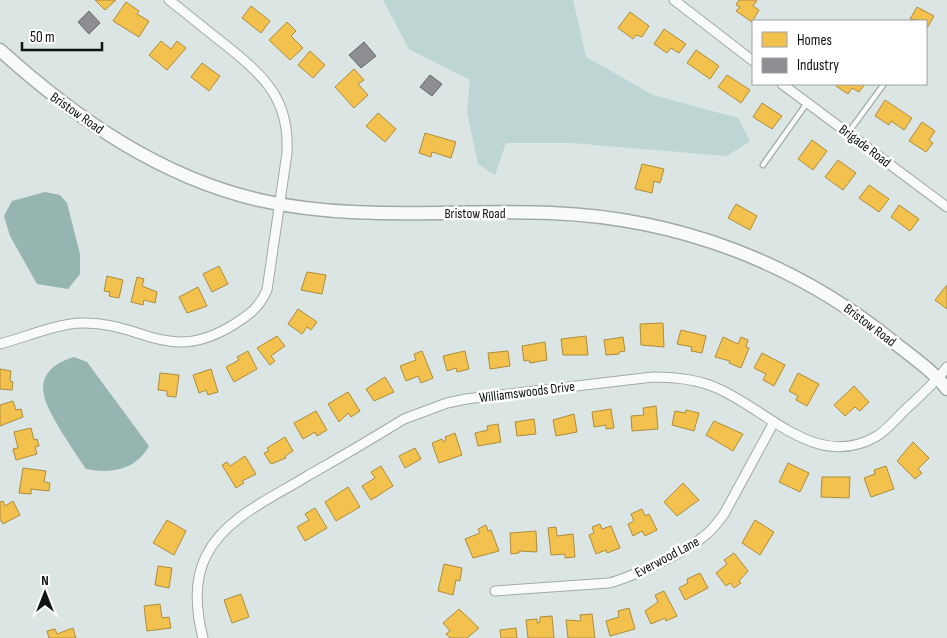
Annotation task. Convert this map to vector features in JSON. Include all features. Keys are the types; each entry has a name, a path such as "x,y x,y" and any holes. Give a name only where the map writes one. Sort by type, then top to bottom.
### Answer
{"main road":[{"name":"Bristow Road","path":"0,50 67,108 148,157 209,185 278,204 379,213 551,213 612,217 690,234 739,250 786,271 829,295 877,328 938,378 947,389"}],"street":[{"path":"0,344 80,323 110,326 179,342 209,338 251,314 261,302 267,290 288,140 279,103 257,70 169,0"},
{"path":"674,0 752,60"},
{"name":"Brigade Road","path":"783,85 947,207"},
{"name":"Williamswoods Drive","path":"203,638 197,602 199,576 206,554 220,535 248,512 404,419 425,411 466,399 667,377 685,379 720,389 774,422 818,445 834,448 863,443 879,435 947,367"},
{"name":"Everwood Lane","path":"495,591 608,583 623,580 692,545 714,527 724,514 774,422"}],"lane":[{"path":"848,133 883,85"},
{"path":"763,165 807,103"}],"shaded area":[{"path":"383,0 573,0 586,57 653,95 738,118 750,141 727,156 572,143 506,143 495,175 478,164 467,112 470,80 409,49"},
{"path":"45,192 60,195 67,203 80,254 80,274 68,289 37,284 10,236 4,216 12,201"},
{"path":"74,357 87,362 149,446 144,454 130,465 105,471 86,469 50,412 44,395 44,380 56,365"}],"building: Homes":[{"path":"95,0 116,0 105,10"},
{"path":"739,0 757,0 753,6 759,10 752,22 736,11 740,7 736,5"},
{"path":"126,2 139,11 137,14 149,21 139,37 113,21"},
{"path":"251,6 270,21 261,33 242,18"},
{"path":"917,7 934,16 927,28 927,20 910,19"},
{"path":"630,12 649,26 642,37 636,35 633,39 618,28"},
{"path":"287,22 296,31 291,36 303,48 290,60 269,40"},
{"path":"664,29 686,44 679,53 671,48 667,53 654,44"},
{"path":"161,41 171,49 177,41 186,48 167,70 149,55"},
{"path":"696,50 719,66 710,79 687,63"},
{"path":"310,51 325,65 313,78 298,65"},
{"path":"202,63 220,76 209,91 191,77"},
{"path":"354,69 364,80 358,84 368,95 354,108 335,87"},
{"path":"727,75 750,90 741,103 718,87"},
{"path":"864,85 859,92 852,88 848,94 836,86"},
{"path":"885,100 912,118 904,130 891,121 889,125 875,116"},
{"path":"762,103 782,116 772,129 753,117"},
{"path":"378,113 396,129 385,142 366,126"},
{"path":"922,122 935,131 929,140 933,143 926,152 909,141"},
{"path":"425,133 456,142 451,158 432,152 431,157 419,153"},
{"path":"812,140 827,151 813,170 798,159"},
{"path":"838,160 856,173 843,190 825,177"},
{"path":"642,164 664,169 660,183 654,181 652,193 635,189"},
{"path":"869,185 889,199 879,212 859,198"},
{"path":"736,204 757,216 750,230 728,218"},
{"path":"899,205 919,219 910,231 891,217"},
{"path":"219,266 228,284 212,292 203,274"},
{"path":"307,272 326,275 322,294 301,290"},
{"path":"107,276 123,280 119,298 109,296 110,292 104,291"},
{"path":"137,277 144,279 142,286 157,292 155,303 144,300 143,305 131,302"},
{"path":"947,285 947,309 935,300"},
{"path":"198,287 207,306 187,313 179,297"},
{"path":"298,309 317,322 311,330 307,327 302,334 288,324"},
{"path":"663,323 664,347 641,345 640,324"},
{"path":"681,330 706,336 702,353 691,351 692,347 677,344"},
{"path":"277,336 285,346 271,356 275,361 270,365 257,348"},
{"path":"586,336 588,355 563,355 561,339"},
{"path":"623,337 625,351 619,352 619,354 606,355 604,340"},
{"path":"723,337 738,344 741,337 748,340 746,347 749,348 741,368 729,363 730,361 715,357"},
{"path":"545,342 547,360 530,363 529,360 524,361 522,346"},
{"path":"248,351 257,369 234,382 226,367 239,360 237,357"},
{"path":"422,351 433,378 421,383 418,376 406,381 400,366 416,360 414,354"},
{"path":"465,351 469,369 457,372 456,368 447,371 443,356"},
{"path":"508,351 510,366 490,369 488,353"},
{"path":"762,353 785,365 774,386 763,380 766,374 754,368"},
{"path":"0,369 11,371 10,381 13,382 12,390 0,389"},
{"path":"211,369 218,392 208,395 206,390 199,393 193,375"},
{"path":"160,373 179,375 176,397 167,396 167,391 158,390"},
{"path":"798,373 819,384 807,406 796,400 798,396 789,391"},
{"path":"385,377 394,392 374,401 366,389"},
{"path":"854,386 869,402 860,411 855,407 845,416 834,405"},
{"path":"348,392 360,411 351,417 348,413 339,422 328,404"},
{"path":"13,401 16,410 21,409 23,417 0,426 0,405"},
{"path":"656,406 658,429 632,431 631,416 644,415 643,408"},
{"path":"611,409 614,428 606,429 606,425 594,427 592,412"},
{"path":"686,410 699,413 694,431 672,425 675,411 685,413"},
{"path":"316,411 327,430 317,436 315,432 303,439 294,423"},
{"path":"574,414 577,432 556,436 553,420"},
{"path":"534,419 536,434 517,436 515,422"},
{"path":"714,421 743,434 733,451 706,435"},
{"path":"498,424 501,442 478,446 475,433 488,430 487,426"},
{"path":"31,428 34,440 37,439 39,446 35,447 37,454 16,460 13,449 18,448 14,432"},
{"path":"455,433 462,455 439,463 432,443 442,439 443,442 446,440 445,437"},
{"path":"285,437 293,451 285,456 286,458 271,464 264,453 269,451 267,448"},
{"path":"913,442 929,458 918,469 922,473 915,479 897,461"},
{"path":"415,448 421,459 405,468 399,456"},
{"path":"245,456 256,474 242,481 244,483 236,488 222,465 227,462 230,466"},
{"path":"788,463 809,473 800,492 779,482"},
{"path":"381,466 393,486 371,500 362,486 375,478 371,472"},
{"path":"886,466 894,489 871,497 864,478 875,474 874,470"},
{"path":"23,468 46,471 44,482 50,483 49,491 31,489 31,494 19,493"},
{"path":"822,477 850,477 849,498 821,497"},
{"path":"683,483 699,500 677,516 664,502"},
{"path":"348,487 360,507 336,521 325,502"},
{"path":"3,501 5,506 13,501 20,515 3,524 0,519 0,502"},
{"path":"315,508 327,528 305,541 297,527 309,520 305,514"},
{"path":"642,509 645,516 649,514 657,530 645,536 642,531 633,536 628,524 634,521 631,514"},
{"path":"167,520 186,531 174,555 153,543"},
{"path":"755,520 774,532 760,555 742,543"},
{"path":"600,524 602,529 611,526 620,548 607,553 606,550 596,554 589,535 594,533 592,527"},
{"path":"486,525 488,531 491,530 499,551 473,558 465,539 480,533 478,529"},
{"path":"556,527 557,536 573,534 575,557 565,558 565,554 551,555 548,528"},
{"path":"536,531 537,552 519,551 519,553 511,554 510,533"},
{"path":"734,553 748,571 739,581 741,583 734,588 730,583 726,586 716,573 727,564 724,560"},
{"path":"444,564 462,568 460,581 456,580 453,595 438,591"},
{"path":"158,566 172,568 169,588 155,585"},
{"path":"700,573 708,588 685,600 679,588 688,583 687,579"},
{"path":"664,591 677,616 666,621 665,618 651,624 645,611 658,602 655,595"},
{"path":"241,594 249,617 232,623 224,600"},
{"path":"160,604 162,618 169,617 171,628 147,631 144,606"},
{"path":"629,608 635,629 610,636 606,621 619,617 618,611"},
{"path":"459,609 479,628 467,638 450,638 446,634 450,631 443,623"},
{"path":"592,614 595,638 568,638 566,620 581,621 580,615"},
{"path":"552,616 554,638 528,638 526,620 537,619 537,623 540,622 540,617"},
{"path":"73,628 76,638 49,638 47,631 55,629 57,634"},
{"path":"516,628 517,638 501,638 500,630"}],"building: Industry":[{"path":"89,11 100,23 89,34 78,22"},
{"path":"364,42 376,56 361,68 349,55"},
{"path":"430,75 442,84 432,96 420,87"}]}
